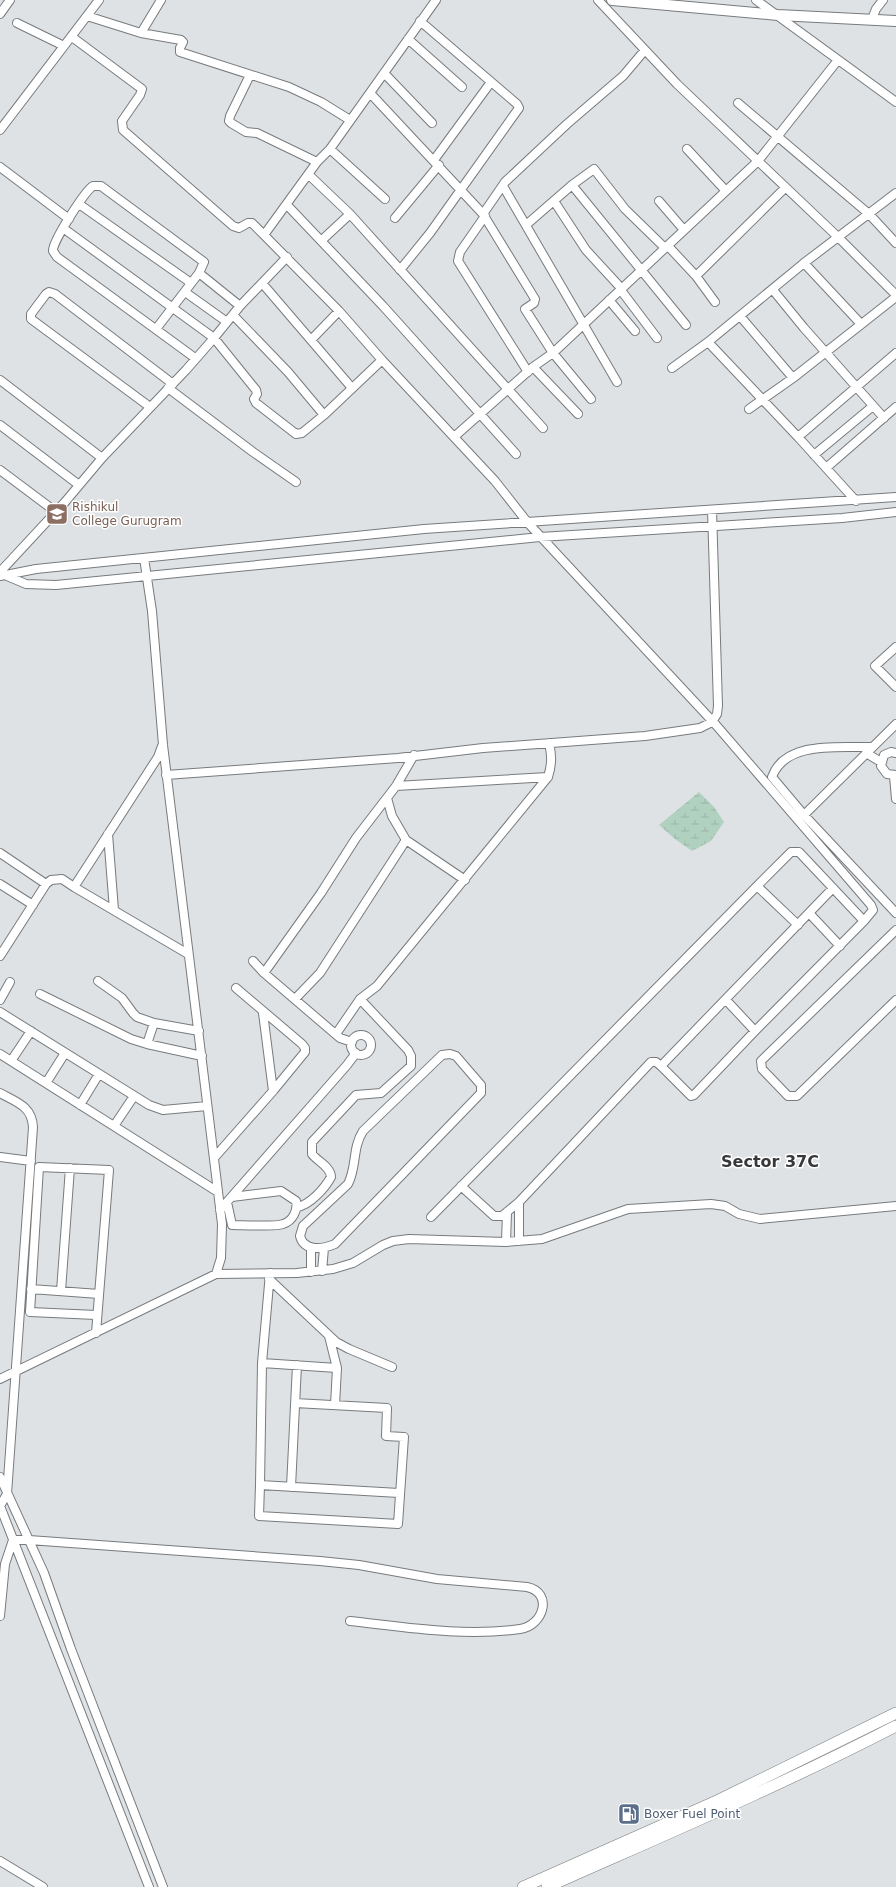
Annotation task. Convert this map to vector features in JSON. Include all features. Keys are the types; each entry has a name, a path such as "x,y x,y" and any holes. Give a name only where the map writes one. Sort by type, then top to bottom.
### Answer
{"highway":[{"path":"547,1887 896,1714"},
{"path":"523,1887 582,1859 637,1843 839,1756 896,1726"}],"main road":[{"path":"612,0 778,15 896,21"}],"street":[{"path":"0,14 10,0"},
{"path":"0,130 99,0"},
{"path":"141,33 161,0"},
{"path":"264,235 318,162 330,149 436,0"},
{"path":"598,0 693,100 839,238 896,296 793,378 749,409"},
{"path":"756,0 896,102"},
{"path":"872,19 883,0"},
{"path":"87,16 141,33 181,40 183,42 180,52 289,87 321,102 350,120"},
{"path":"400,270 422,244 518,110 519,105 420,22"},
{"path":"17,23 64,46"},
{"path":"72,37 142,89 140,95 122,121 123,130 233,226 239,228 250,222 287,257 339,311 382,360 495,481 540,537 712,722 871,905 873,910 840,946 692,1096 661,1066 656,1062 650,1062 519,1202 502,1216 494,1216 461,1186"},
{"path":"408,39 462,87"},
{"path":"578,414 530,370 458,261 460,252 503,186 567,124 622,76 645,50"},
{"path":"454,437 530,370 553,353 583,323 667,247 758,161 779,137 838,60"},
{"path":"384,73 432,123"},
{"path":"250,75 230,116 231,124 246,132 257,133 318,162"},
{"path":"395,218 436,163 491,82"},
{"path":"370,93 484,215 535,299 534,303 525,309 553,353 591,399"},
{"path":"738,103 869,214 896,244"},
{"path":"330,149 385,200"},
{"path":"687,149 726,191"},
{"path":"0,167 69,219"},
{"path":"526,225 572,185 590,171 596,170 609,190 625,209 696,276 715,302"},
{"path":"309,175 350,214 543,428"},
{"path":"156,329 204,266 203,261 101,186 96,185 90,188 63,228 53,245 53,251 55,254 195,358"},
{"path":"572,185 642,269 686,325"},
{"path":"503,186 617,382"},
{"path":"696,276 785,188"},
{"path":"672,368 708,342 804,263 839,238 896,193"},
{"path":"554,201 586,250 620,289 657,338"},
{"path":"659,201 684,230"},
{"path":"79,204 191,283"},
{"path":"287,205 322,240 516,454"},
{"path":"322,240 350,214"},
{"path":"63,228 214,338 256,390 257,394 254,399 256,403 294,433 299,435 324,415 382,360"},
{"path":"2,574 102,458 214,338 240,306 287,257"},
{"path":"804,263 861,324"},
{"path":"199,273 240,306"},
{"path":"262,283 352,388"},
{"path":"773,290 884,418"},
{"path":"150,407 31,319 31,314 46,294 49,292 55,294 253,452 296,482"},
{"path":"185,292 227,322"},
{"path":"609,300 636,331"},
{"path":"311,340 339,311"},
{"path":"233,315 288,372 324,415"},
{"path":"740,316 793,378"},
{"path":"708,342 760,400 798,438 856,501"},
{"path":"798,438 896,353"},
{"path":"0,380 102,458"},
{"path":"814,455 873,406"},
{"path":"826,468 896,407"},
{"path":"0,426 79,486"},
{"path":"0,470 56,512"},
{"path":"2,574 36,569 479,524 528,523 896,497"},
{"path":"166,775 645,736 700,728 712,722 717,714 718,706 712,510"},
{"path":"2,574 26,584 44,585 540,537 842,518 896,512"},
{"path":"144,558 152,611 166,775 199,1031 220,1210 223,1245 216,1274"},
{"path":"896,647 875,666 896,687"},
{"path":"804,815 896,724"},
{"path":"336,1034 360,1000 377,986 548,777 552,765 549,743"},
{"path":"74,887 158,757 163,745"},
{"path":"896,799 895,776 884,772 881,762 869,750 804,750 796,752 784,761 773,773 772,780 896,913"},
{"path":"881,762 887,753 896,753"},
{"path":"264,973 321,893 351,844 396,786 414,755"},
{"path":"396,786 548,777"},
{"path":"387,798 392,816 406,840 464,880"},
{"path":"108,834 114,910"},
{"path":"295,999 320,973 406,840"},
{"path":"431,1217 791,852 797,851 864,921"},
{"path":"0,853 46,884"},
{"path":"0,956 46,884 51,880 58,878 188,954"},
{"path":"0,884 33,905"},
{"path":"757,886 798,925"},
{"path":"661,1066 833,888"},
{"path":"809,914 840,946"},
{"path":"896,930 761,1061 762,1069 788,1096 796,1096 896,1000"},
{"path":"253,961 264,973 336,1034 345,1041 352,1042"},
{"path":"98,980 122,998 133,1013 154,1023 199,1031"},
{"path":"0,1000 10,982"},
{"path":"214,1158 273,1091 301,1057 305,1048 236,988"},
{"path":"40,994 122,1035 147,1044 202,1056"},
{"path":"297,1207 303,1206 310,1200 331,1177 331,1173 328,1169 312,1154 312,1142 319,1133 356,1095 381,1093 411,1066 411,1056 408,1050 360,1000"},
{"path":"726,1000 755,1031"},
{"path":"0,1012 149,1105 163,1110 207,1106"},
{"path":"264,1013 273,1091"},
{"path":"147,1044 154,1023"},
{"path":"11,1061 31,1031"},
{"path":"361,1035 367,1037 371,1048 367,1053 361,1055 356,1053 352,1048 352,1042 355,1037 361,1035"},
{"path":"46,1083 65,1053"},
{"path":"220,1210 356,1053"},
{"path":"0,1054 218,1192"},
{"path":"442,1055 456,1056 482,1085 481,1093 340,1240 335,1244 324,1248 312,1248 301,1240 300,1236 303,1226 348,1184 353,1171 356,1146 363,1131 442,1055"},
{"path":"80,1105 99,1074"},
{"path":"0,1093 24,1107 29,1111 33,1118 14,1373 7,1494 0,1506 149,1887"},
{"path":"114,1126 134,1096"},
{"path":"0,1157 30,1161"},
{"path":"96,1315 30,1312 39,1167 109,1170 96,1315 96,1333"},
{"path":"61,1291 70,1168"},
{"path":"281,1191 296,1201 297,1207 293,1216 284,1224 232,1225 229,1200 281,1191"},
{"path":"518,1241 519,1202"},
{"path":"0,1378 14,1373 216,1274 269,1276 322,1271 353,1263 383,1245 393,1241 416,1239 506,1242 542,1239 628,1209 711,1204 725,1206 740,1214 760,1219 896,1206"},
{"path":"506,1242 507,1212"},
{"path":"311,1272 312,1248"},
{"path":"322,1271 324,1248"},
{"path":"269,1276 329,1336 344,1347 392,1367"},
{"path":"269,1276 262,1364 259,1516 398,1524 404,1437 386,1436 387,1408 295,1403"},
{"path":"31,1289 99,1294"},
{"path":"329,1336 337,1368 335,1405"},
{"path":"262,1364 337,1368"},
{"path":"290,1487 297,1365"},
{"path":"0,1477 44,1573 71,1649 162,1887"},
{"path":"260,1485 399,1493"},
{"path":"13,1540 342,1563 437,1579 535,1588 541,1594 543,1606 538,1619 532,1626 521,1629 484,1632 350,1621"},
{"path":"0,1616 4,1573 13,1540"},
{"path":"0,1861 43,1887"}],"green space":[{"path":"699,792 714,807 724,822 711,841 692,851 659,825"}],"place":[{"name":"Rishikul College Gurugram","path":"57,514"},
{"name":"Boxer Fuel Point","path":"629,1814"}],"district":[{"name":"Sector 37C","path":"770,1161"}]}
